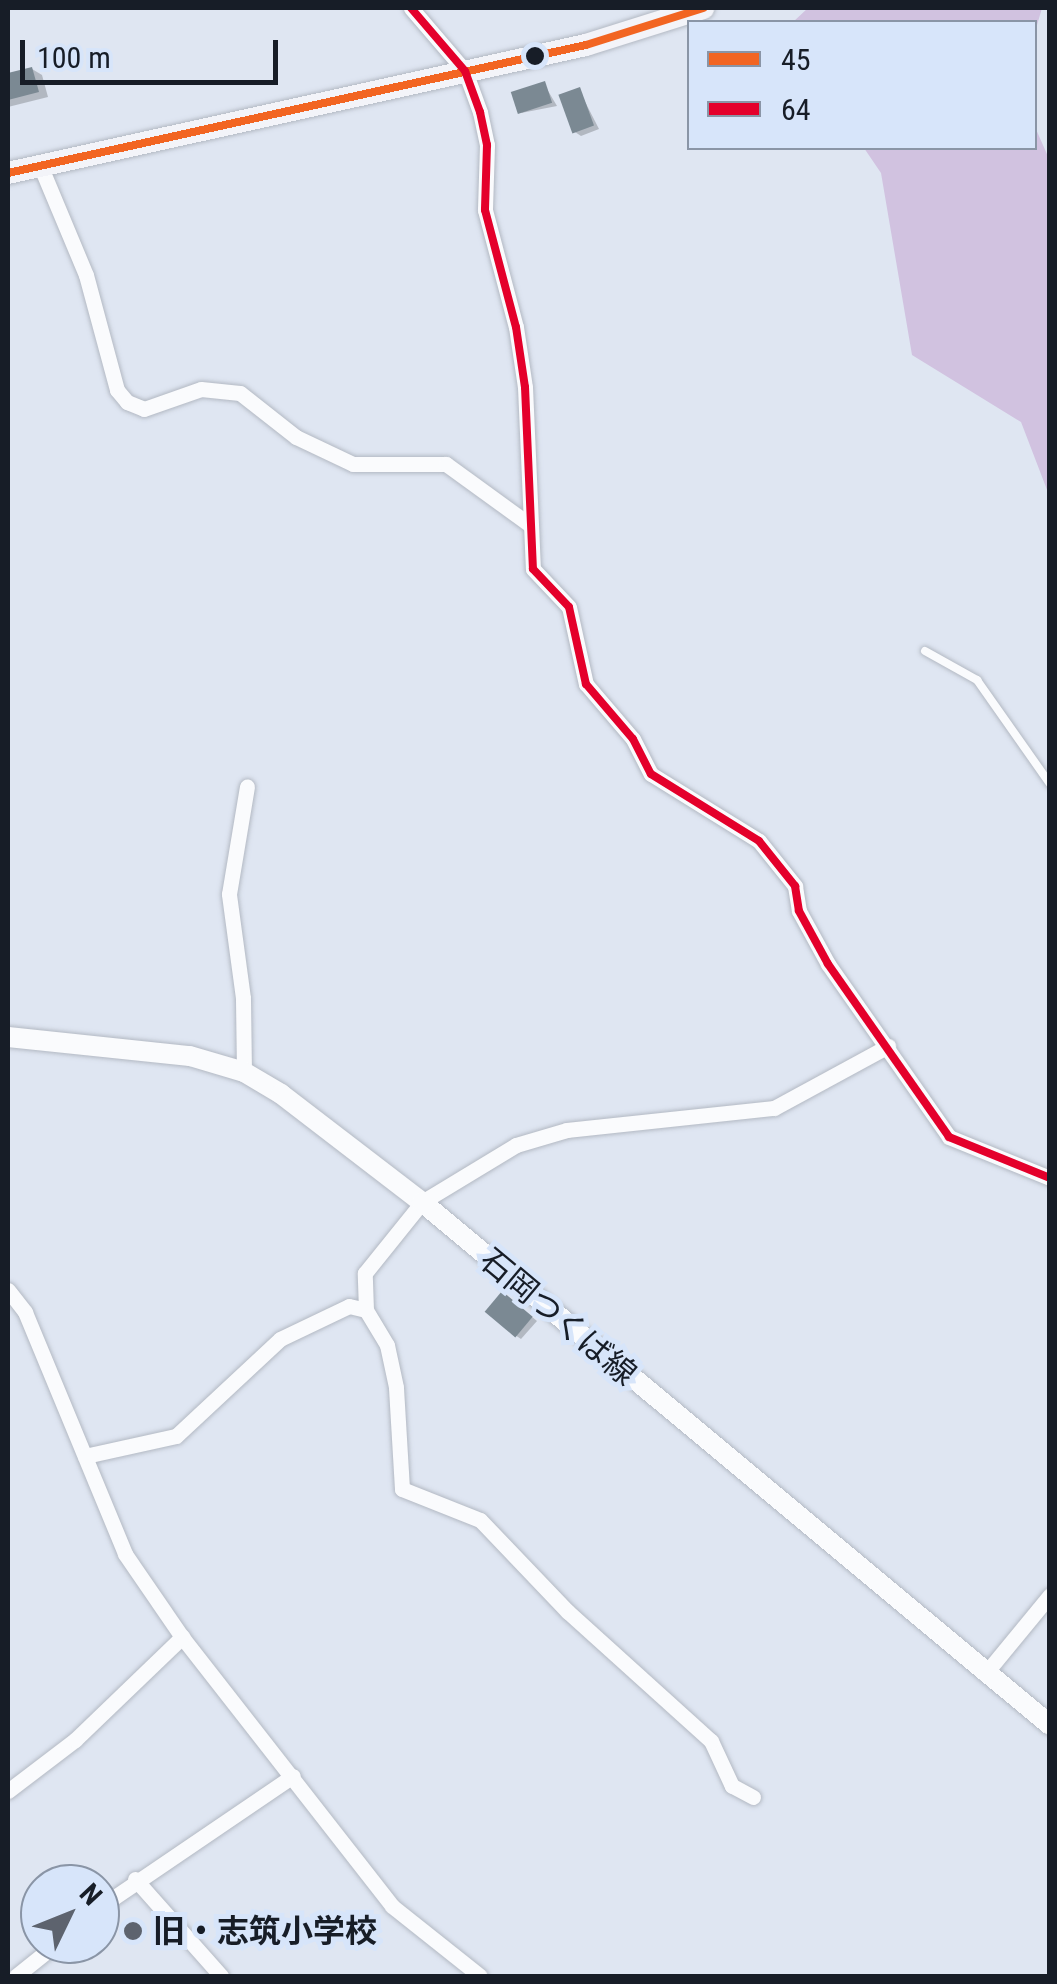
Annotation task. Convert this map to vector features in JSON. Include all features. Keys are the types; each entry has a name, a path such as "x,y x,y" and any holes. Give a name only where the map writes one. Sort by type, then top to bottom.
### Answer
{"main road":[{"path":"8,174 642,30 703,8"},
{"name":"石岡つくば線","path":"8,1037 150,1048 244,1072 422,1202 1050,1725"}],"street":[{"path":"410,8 465,71 486,145 484,210 516,327 533,569 569,607 586,684 633,740 651,774 759,841 794,886 798,911 828,964 888,1046 922,1108 948,1138 1050,1178"},
{"path":"40,165 86,274 117,390 127,402 144,409 201,389 240,393 296,437 353,464 446,464 530,525"},
{"path":"244,1072 243,998 229,894 247,786"},
{"path":"752,1797 732,1786 711,1741 568,1612 494,1532 480,1520 402,1489 396,1387 387,1345 366,1310 365,1273 422,1202 516,1145 567,1130 774,1108 888,1046"},
{"path":"8,1290 24,1312 125,1554 182,1638 392,1906 480,1976"},
{"path":"85,1456 176,1436 280,1339 350,1306 366,1310"},
{"path":"985,1674 1050,1595"},
{"path":"8,1791 75,1740 182,1638"},
{"path":"120,1891 293,1776"},
{"path":"135,1878 221,1976"}],"lane":[{"path":"925,651 977,680 1050,784"}],"shaded area":[{"path":"808,8 1042,8 1037,25 1037,20 795,20"},
{"path":"1037,132 1050,161 1049,495 1021,422 912,355 881,173 865,150 1037,150"}],"building":[{"path":"32,67 39,92 8,100 8,73"},
{"path":"545,81 552,103 518,114 511,92"},
{"path":"580,87 594,126 572,133 558,95"},
{"path":"502,1291 533,1317 515,1337 485,1312"}],"transit line":[{"name":"64","path":"411,8 465,71 480,112 487,145 485,210 516,327 525,387 533,569 569,607 586,684 633,739 651,774 759,841 795,886 799,911 828,964 949,1137 1050,1178"},
{"name":"45","path":"8,173 586,45 703,8"}],"place":[{"name":"旧・志筑小学校","path":"133,1931"}]}
